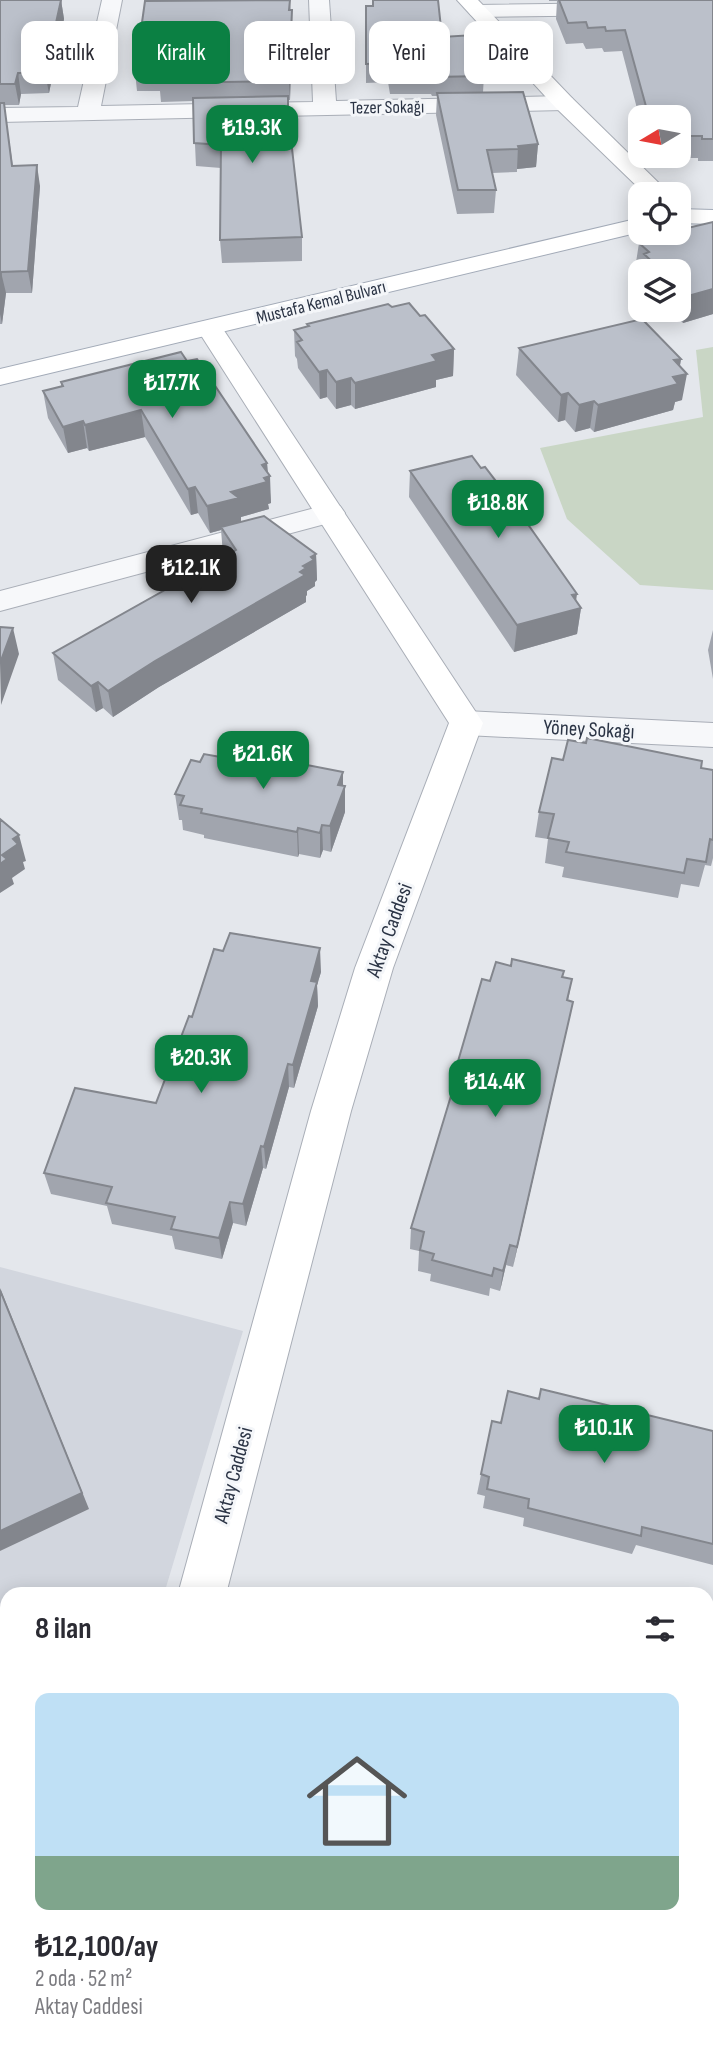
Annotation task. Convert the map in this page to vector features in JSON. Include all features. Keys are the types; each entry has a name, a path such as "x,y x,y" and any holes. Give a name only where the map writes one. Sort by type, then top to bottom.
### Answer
{"main road":[{"path":"472,5 564,103 646,182"},
{"path":"691,216 713,217"},
{"name":"Mustafa Kemal Bulvarı","path":"0,377 628,228"},
{"path":"210,329 466,723"},
{"name":"Aktay Caddesi","path":"204,1587 331,1111 370,981 466,723"}],"street":[{"path":"88,113 113,0"},
{"path":"320,0 325,108"},
{"path":"472,5 713,8"},
{"name":"Tezer Sokağı","path":"0,115 564,103"},
{"path":"0,601 330,513"},
{"name":"Yöney Sokağı","path":"466,723 713,735"}],"shaded area":[{"path":"0,1267 243,1331 166,1587 0,1587"}],"green space":[{"path":"713,347 713,590 640,585 567,519 540,448 703,417 696,350"}],"building":[{"path":"0,0 61,0 56,21 21,21 21,73 18,73 15,84 0,84"},
{"path":"290,0 292,21 244,21 244,82 230,82 230,21 142,21 145,1"},
{"path":"373,0 438,0 440,21 369,21 369,64 366,64 366,6 373,6"},
{"path":"559,0 713,0 713,139 691,136 691,105 646,105 625,30 606,31 605,27 588,28 586,22 568,23"},
{"path":"450,36 464,36 464,76 450,77"},
{"path":"523,92 538,144 518,146 519,149 487,150 496,190 458,190 437,93"},
{"path":"288,96 302,237 220,240 221,145 194,143 193,98"},
{"path":"0,103 4,103 12,166 37,165 28,271 1,272 0,283"},
{"path":"713,222 713,289 691,295 691,259 649,259 644,254 649,252 641,245 691,245 691,227"},
{"path":"409,303 420,316 425,315 454,349 432,355 437,361 355,383 351,378 336,382 327,370 319,372 297,342 302,340 294,330 309,326 307,324 388,304 392,307"},
{"path":"629,322 645,322 681,359 674,360 687,374 673,377 678,384 598,405 594,401 579,405 568,393 561,395 519,348"},
{"path":"181,352 187,361 197,359 267,463 262,465 270,476 264,478 267,482 231,492 239,498 207,506 195,487 188,489 141,410 85,425 83,421 63,427 43,391 63,386 61,382"},
{"path":"472,456 481,468 485,467 515,506 577,594 572,595 581,608 517,625 410,471"},
{"path":"264,516 316,554 311,557 314,560 303,566 306,568 300,572 305,575 108,691 98,682 91,686 53,653 236,550 221,527"},
{"path":"0,627 13,628 0,663"},
{"path":"587,738 702,761 701,768 713,770 713,840 710,839 706,862 687,859 684,873 566,852 569,842 548,838 554,814 539,812 552,758 563,760 568,740 586,743"},
{"path":"235,751 343,772 338,785 345,786 330,826 322,825 320,833 298,828 297,832 201,813 202,809 180,805 184,796 175,794 191,760 200,762 204,754 232,759"},
{"path":"0,819 19,835 13,839 18,844 2,855 7,859 0,864"},
{"path":"230,933 320,948 311,981 317,982 293,1065 288,1064 264,1147 261,1146 243,1204 230,1202 219,1238 171,1229 175,1217 106,1203 112,1187 44,1173 75,1088 156,1103 189,1016 192,1017 214,949 223,951"},
{"path":"512,959 564,971 562,977 572,979 567,1000 573,1002 517,1247 510,1245 503,1271 494,1268 492,1276 432,1260 434,1254 420,1250 424,1232 411,1228 457,1076 454,1075 482,979 490,981 496,962 511,966"},
{"path":"0,1290 82,1493 0,1531"},
{"path":"541,1389 713,1431 713,1544 642,1527 641,1536 528,1508 529,1499 487,1489 489,1477 481,1474 492,1421 501,1423 508,1391 539,1399"}]}
